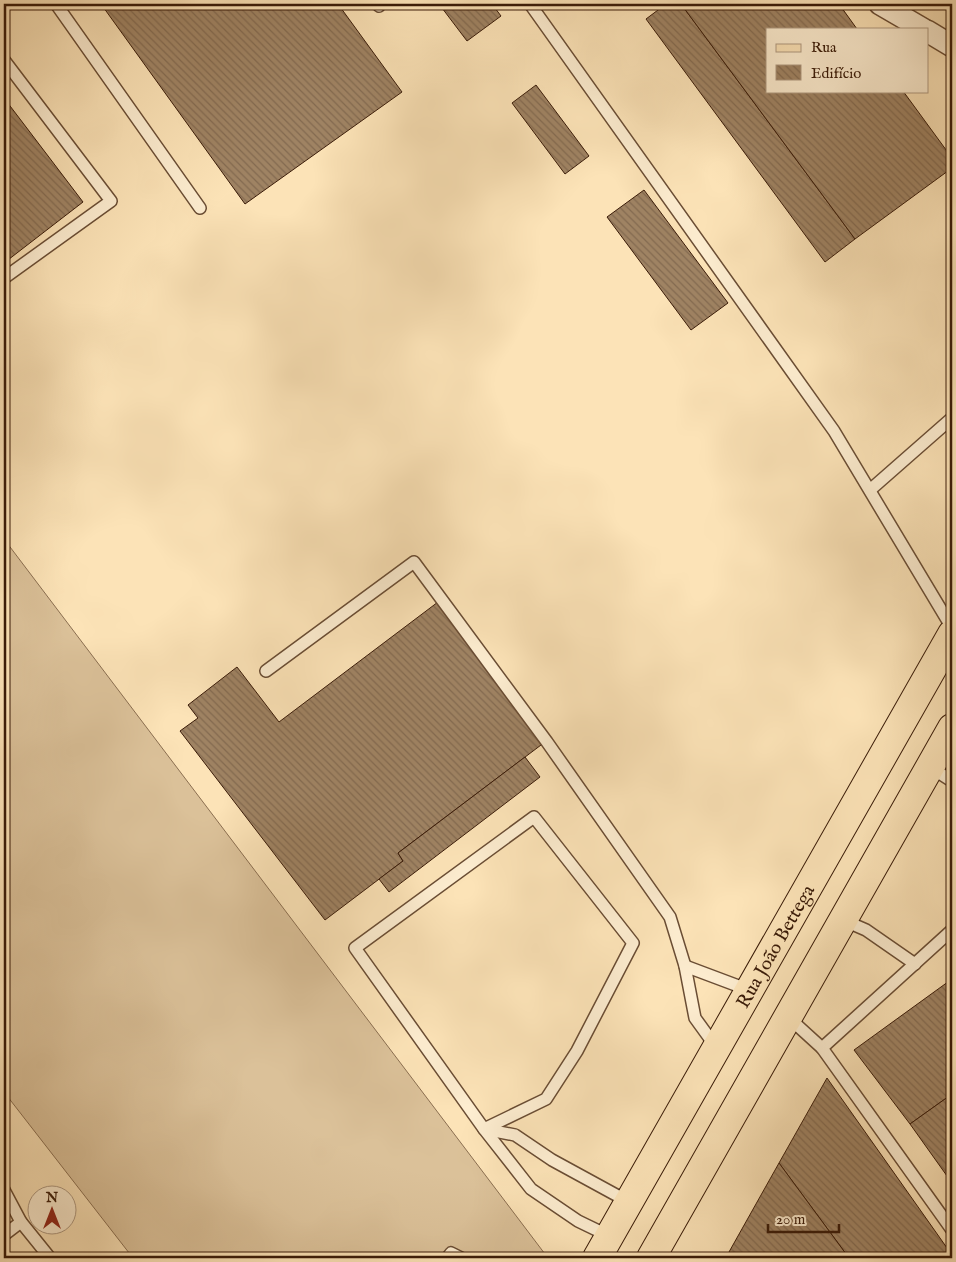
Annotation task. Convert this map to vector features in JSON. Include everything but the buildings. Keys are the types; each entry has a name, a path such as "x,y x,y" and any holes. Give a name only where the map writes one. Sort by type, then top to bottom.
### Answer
{"main road":[{"name":"Rua João Bettega","path":"603,1247 952,634"},
{"path":"651,1258 843,920 941,774 952,728"}],"street":[{"path":"880,4 921,28"},
{"path":"928,32 952,46"}],"lane":[{"path":"56,4 200,208"},
{"path":"530,4 834,431 952,628"},
{"path":"4,60 111,201 4,278"},
{"path":"870,490 952,418"},
{"path":"266,671 414,562 547,742 670,917 685,966 695,1018 716,1048"},
{"path":"484,1129 546,1099 577,1051 633,943 534,817 355,948 484,1129 531,1189 578,1221 603,1247"},
{"path":"843,920 866,930 915,964"},
{"path":"822,1048 952,930"},
{"path":"685,966 749,990"},
{"path":"788,1017 822,1048 952,1230"},
{"path":"484,1129 515,1135 552,1160 628,1202"},
{"path":"4,1190 21,1222 50,1258"},
{"path":"4,1235 21,1222"},
{"path":"447,1258 450,1253 461,1258"}],"shaded area":[{"path":"4,539 548,1258 133,1258 78,1187 78,1184 75,1184 4,1092"}]}
